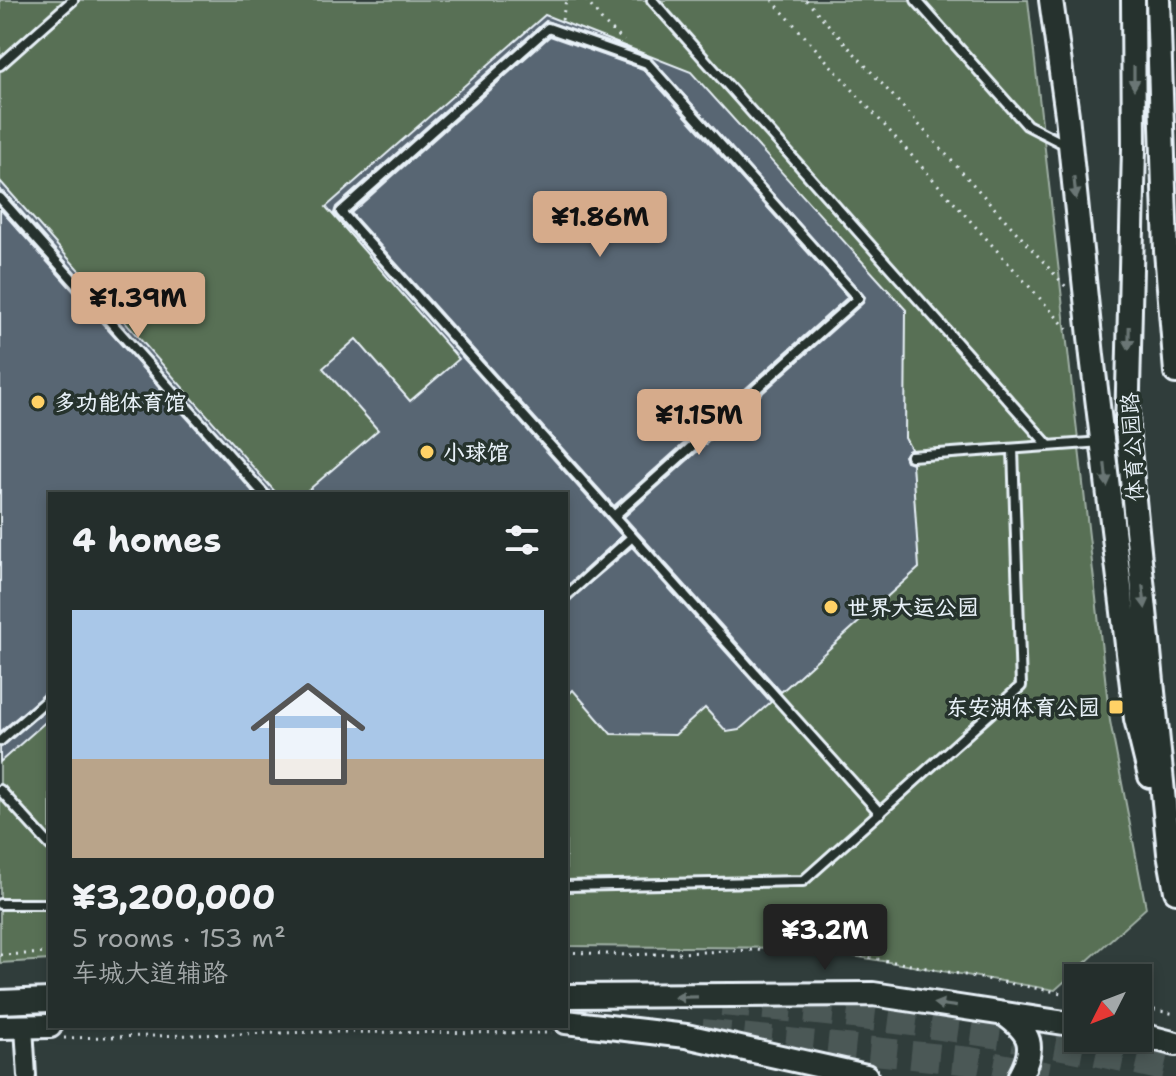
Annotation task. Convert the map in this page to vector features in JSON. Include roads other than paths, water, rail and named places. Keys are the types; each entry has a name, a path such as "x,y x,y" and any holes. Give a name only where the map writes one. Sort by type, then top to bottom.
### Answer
{"main road":[{"path":"1051,0 1071,147 1136,719 1169,853"},
{"name":"体育公园路","path":"1133,0 1134,149 1127,429 1169,853 1176,891"},
{"path":"1158,0 1166,251 1176,372"},
{"path":"568,996 873,994 1064,1023"},
{"path":"0,1002 48,1000"},
{"path":"1002,1013 1022,1027 1029,1042 1029,1054 1020,1076"},
{"path":"0,1027 25,1033 48,1027"},
{"path":"561,1028 686,1036 785,1068 866,1076"},
{"path":"1152,1038 1176,1044"}],"street":[{"path":"25,1033 27,1076"}],"lane":[{"path":"0,65 73,0"},
{"path":"652,0 1049,446"},
{"path":"916,0 1027,125 1071,147"},
{"path":"614,516 858,298 647,63 548,28 341,212 880,813"},
{"path":"0,198 262,492"},
{"path":"911,456 1103,442"},
{"path":"568,886 803,881 1021,686 1013,449"},
{"path":"568,594 632,537"},
{"path":"0,741 48,699"},
{"path":"1,793 48,843"},
{"path":"0,904 48,904"}],"tunnel":[{"path":"722,1002 950,1027 1064,1046 1176,1070"},
{"path":"702,1033 970,1061 1048,1076"}],"place":[{"name":"多功能体育馆","path":"38,402"},
{"name":"小球馆","path":"427,452"},
{"name":"世界大运公园","path":"831,607"},
{"name":"东安湖体育公园","path":"1116,707"}]}
